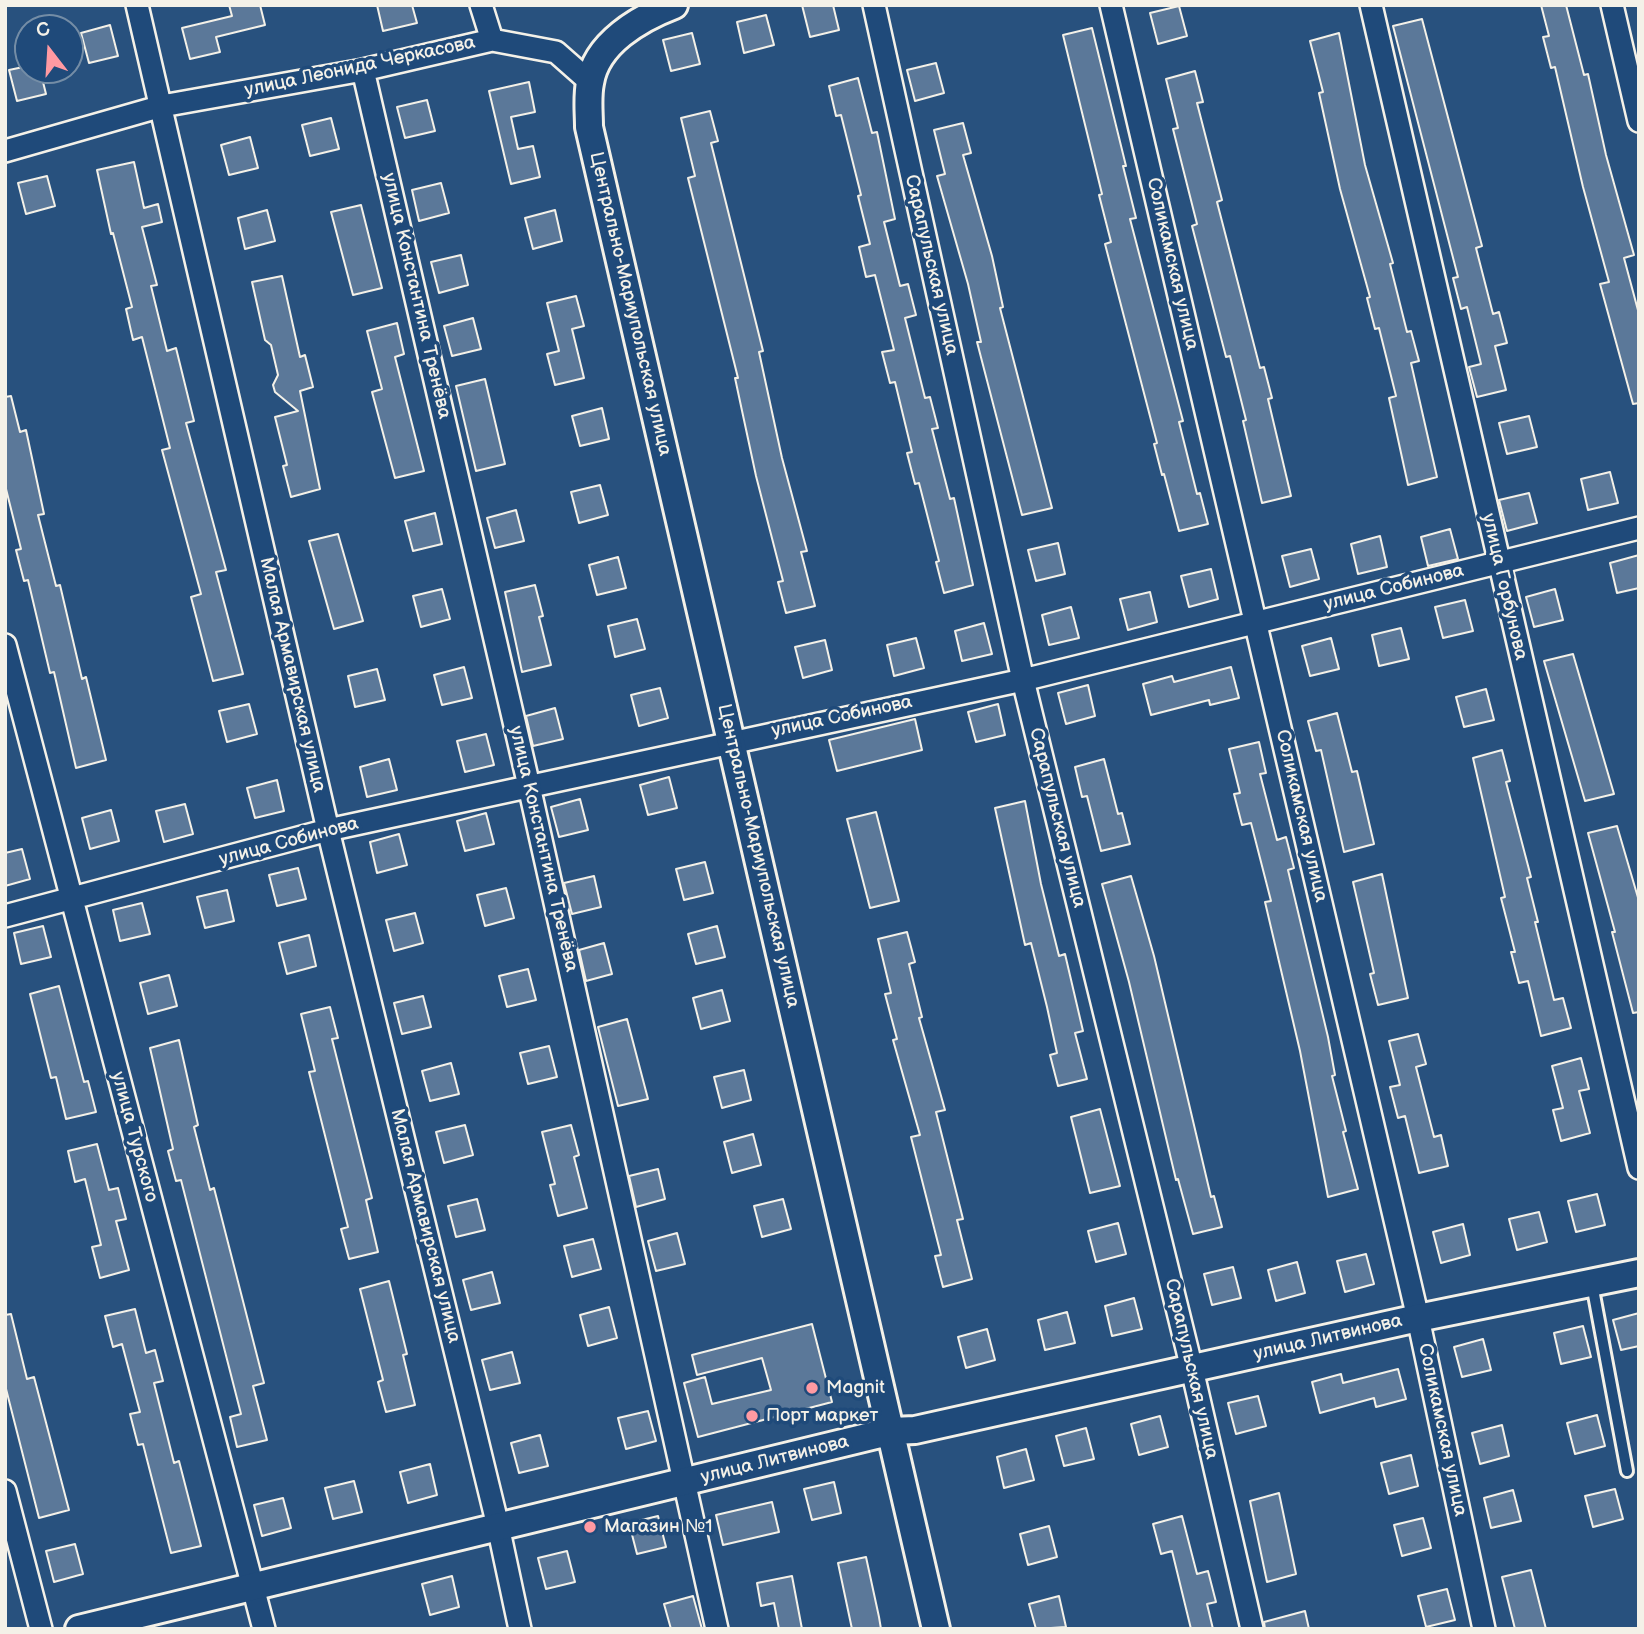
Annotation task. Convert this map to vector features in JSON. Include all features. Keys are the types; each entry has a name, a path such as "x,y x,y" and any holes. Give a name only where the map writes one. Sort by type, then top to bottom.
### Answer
{"street":[{"name":"Малая Армавирская улица","path":"138,5 328,830 498,1526 520,1629"},
{"path":"481,5 492,40"},
{"path":"590,82 599,58 621,34 652,13 674,5"},
{"name":"Сарапульская улица","path":"874,5 1023,680 1192,1368 1252,1629"},
{"name":"Соликамская улица","path":"1111,5 1418,1318 1484,1629"},
{"name":"улица Горбунова","path":"1371,5 1639,1168"},
{"path":"1612,5 1639,121"},
{"name":"улица Леонида Черкасова","path":"5,151 162,106 363,71 492,40 556,52 590,82"},
{"name":"улица Константина Тренёва","path":"363,71 529,786 717,1629"},
{"name":"Центрально-Мариупольская улица","path":"590,82 589,127 936,1629"},
{"name":"улица Собинова","path":"5,916 70,901 328,830 731,740 1023,680 1639,528"},
{"name":"улица Турского","path":"5,645 70,901 264,1629"},
{"name":"улица Литвинова","path":"79,1629 892,1431 915,1430 1418,1318 1639,1273"},
{"path":"5,1491 41,1629"}],"lane":[{"path":"1592,1284 1627,1471"}],"building":[{"path":"229,5 260,5 265,25 216,37 220,52 190,59 182,28 232,16"},
{"path":"377,5 412,5 417,23 383,31"},
{"path":"802,5 833,5 839,30 810,37"},
{"path":"1541,5 1566,5 1584,75 1588,74 1606,155 1634,255 1624,258 1639,314 1639,403 1633,404 1600,284 1609,282 1555,67 1551,68 1543,37 1549,36"},
{"path":"1179,6 1187,36 1158,44 1150,13"},
{"path":"766,15 774,45 744,53 737,22"},
{"path":"1422,19 1482,246 1476,248 1493,314 1499,312 1507,343 1495,346 1506,390 1477,397 1469,367 1481,364 1467,307 1461,309 1453,278 1458,277 1393,26"},
{"path":"110,25 118,56 89,63 84,32"},
{"path":"1092,28 1126,166 1123,166 1136,218 1130,219 1183,421 1179,422 1197,494 1200,493 1208,524 1179,531 1154,444 1157,443 1105,244 1111,242 1099,195 1102,194 1063,35"},
{"path":"692,33 700,64 671,71 663,40"},
{"path":"1339,33 1365,165 1393,263 1390,264 1407,332 1411,331 1419,361 1411,363 1437,477 1408,485 1389,398 1396,396 1379,328 1375,329 1367,298 1370,297 1340,189 1319,93 1323,92 1310,41"},
{"path":"936,63 944,93 915,101 907,70"},
{"path":"14,69 14,84 44,84 46,94 17,101 9,70"},
{"path":"1195,71 1203,102 1197,103 1222,200 1217,202 1260,368 1264,367 1272,398 1268,399 1291,496 1262,503 1230,356 1226,357 1192,226 1197,224 1173,129 1178,128 1166,79"},
{"path":"858,78 872,133 877,132 895,219 884,222 900,286 908,284 916,315 905,318 925,398 930,397 938,428 932,429 950,499 954,498 973,585 944,593 936,562 939,561 919,483 915,484 907,453 912,452 895,382 890,383 882,352 894,350 875,275 866,277 859,247 870,244 858,196 861,195 841,115 836,116 829,86"},
{"path":"529,82 535,112 511,117 518,149 533,146 540,177 511,184 489,91"},
{"path":"427,100 435,131 405,138 397,107"},
{"path":"710,111 718,141 711,143 763,351 759,352 782,458 807,551 801,552 815,606 786,613 778,582 783,581 756,476 735,378 738,378 688,178 695,176 681,118"},
{"path":"331,118 339,149 310,156 302,125"},
{"path":"963,123 971,153 963,155 992,256 1003,307 1000,308 1052,508 1022,515 977,342 981,342 968,284 937,176 945,174 934,130"},
{"path":"250,137 258,168 229,175 221,145"},
{"path":"134,162 144,208 158,204 162,222 142,227 157,285 151,286 167,351 176,348 194,421 186,423 226,570 216,572 243,674 213,681 191,597 201,594 162,450 170,448 142,337 133,340 126,309 132,307 113,233 111,234 97,170"},
{"path":"47,176 55,206 26,214 18,183"},
{"path":"441,183 449,213 419,221 412,190"},
{"path":"361,205 382,288 353,295 331,212"},
{"path":"267,210 275,241 245,249 238,218"},
{"path":"555,210 562,241 533,249 525,218"},
{"path":"461,255 468,285 439,293 431,262"},
{"path":"282,276 300,357 305,355 313,387 300,391 320,489 291,497 283,466 287,465 275,417 298,411 275,392 273,385 278,375 271,345 265,340 252,282"},
{"path":"576,296 584,326 572,329 584,378 555,385 547,354 559,351 547,303"},
{"path":"473,318 481,349 452,356 444,326"},
{"path":"397,323 404,354 395,357 424,471 395,478 372,392 382,389 367,331"},
{"path":"485,379 505,464 476,471 456,386"},
{"path":"11,396 20,432 26,430 44,514 38,515 56,586 60,585 82,679 86,677 106,760 76,768 54,672 50,673 28,580 24,581 16,550 21,549 5,485 5,397"},
{"path":"602,408 609,439 580,446 572,416"},
{"path":"1529,416 1537,447 1507,454 1499,423"},
{"path":"1610,472 1618,503 1588,510 1581,479"},
{"path":"600,485 608,515 579,523 571,492"},
{"path":"1529,493 1537,523 1507,531 1499,500"},
{"path":"516,510 524,541 495,548 487,518"},
{"path":"435,513 442,544 413,551 405,521"},
{"path":"1450,529 1458,559 1428,566 1421,537"},
{"path":"338,534 363,621 334,629 309,541"},
{"path":"1380,536 1387,567 1358,574 1351,544"},
{"path":"1058,543 1065,574 1036,581 1028,550"},
{"path":"1311,549 1319,579 1290,587 1282,556"},
{"path":"1639,555 1639,588 1617,593 1610,563"},
{"path":"618,557 626,588 597,595 589,565"},
{"path":"1211,569 1218,599 1189,607 1181,576"},
{"path":"535,585 543,616 539,617 551,665 522,672 505,592"},
{"path":"442,589 450,619 421,627 413,596"},
{"path":"1555,589 1563,620 1534,627 1526,597"},
{"path":"1150,592 1157,622 1128,630 1120,599"},
{"path":"1465,600 1473,631 1443,638 1435,607"},
{"path":"1071,607 1079,638 1049,645 1042,615"},
{"path":"637,619 645,649 615,657 608,626"},
{"path":"984,623 992,654 962,661 955,631"},
{"path":"1401,628 1409,659 1379,666 1372,635"},
{"path":"916,638 924,668 894,676 887,645"},
{"path":"1331,638 1339,669 1310,676 1302,646"},
{"path":"825,640 832,670 803,678 795,647"},
{"path":"1573,654 1614,794 1585,801 1544,661"},
{"path":"464,667 472,698 442,705 434,675"},
{"path":"1231,667 1239,698 1210,705 1209,700 1151,715 1143,684 1172,676 1174,682"},
{"path":"377,669 385,700 355,707 348,676"},
{"path":"1088,685 1095,716 1066,724 1058,693"},
{"path":"660,688 668,718 639,726 631,695"},
{"path":"1486,689 1494,720 1464,727 1456,697"},
{"path":"249,704 257,734 227,742 219,711"},
{"path":"998,704 1005,735 976,742 968,712"},
{"path":"555,708 563,739 533,746 526,716"},
{"path":"1337,713 1352,772 1357,771 1374,844 1344,852 1321,750 1316,751 1308,721"},
{"path":"915,719 922,750 837,771 829,740"},
{"path":"486,734 494,765 465,772 457,741"},
{"path":"1259,742 1266,773 1260,774 1277,840 1286,837 1294,868 1288,870 1328,1037 1335,1075 1332,1076 1346,1131 1343,1132 1358,1189 1328,1197 1300,1051 1265,902 1271,901 1251,823 1242,825 1234,794 1240,793 1229,749"},
{"path":"1502,750 1510,781 1506,782 1531,877 1527,878 1538,922 1535,922 1554,1000 1563,998 1571,1028 1541,1036 1528,981 1519,983 1511,952 1515,952 1501,898 1505,897 1473,758"},
{"path":"389,759 397,790 367,797 360,767"},
{"path":"1104,759 1118,814 1122,813 1130,844 1101,851 1087,796 1082,797 1075,767"},
{"path":"669,777 677,808 648,815 640,785"},
{"path":"277,780 284,811 255,818 247,788"},
{"path":"580,799 588,830 559,837 551,807"},
{"path":"1025,801 1041,884 1059,956 1065,954 1083,1031 1075,1033 1087,1079 1058,1086 1050,1055 1057,1053 1047,1007 1031,943 1025,945 995,808"},
{"path":"185,804 193,834 164,842 156,811"},
{"path":"111,810 119,841 90,849 82,818"},
{"path":"876,812 899,901 870,908 847,819"},
{"path":"486,813 494,844 465,851 457,821"},
{"path":"1617,826 1639,901 1639,1012 1633,1013 1612,932 1615,932 1588,833"},
{"path":"399,834 407,865 377,873 370,842"},
{"path":"22,849 30,879 5,886 5,853"},
{"path":"705,862 713,893 684,900 676,869"},
{"path":"298,868 306,899 277,906 269,875"},
{"path":"1382,874 1408,998 1378,1005 1370,974 1374,973 1353,882"},
{"path":"594,876 601,907 572,914 564,883"},
{"path":"1131,876 1154,956 1211,1197 1214,1196 1222,1227 1193,1234 1178,1179 1176,1180 1129,982 1102,884"},
{"path":"506,888 514,918 485,926 477,895"},
{"path":"227,890 234,921 205,928 197,897"},
{"path":"142,903 150,934 120,941 113,910"},
{"path":"415,913 423,943 394,951 386,920"},
{"path":"43,926 51,957 21,964 14,933"},
{"path":"717,926 725,957 696,964 688,934"},
{"path":"907,932 915,962 909,964 922,1017 919,1018 945,1110 936,1112 963,1219 957,1220 972,1279 943,1287 935,1256 941,1255 911,1137 920,1135 893,1040 897,1039 885,994 891,993 878,939"},
{"path":"309,935 316,966 287,974 279,943"},
{"path":"604,943 612,974 586,981 579,950"},
{"path":"528,969 536,1000 507,1007 499,976"},
{"path":"169,975 177,1006 148,1014 140,983"},
{"path":"59,986 84,1082 88,1081 96,1112 66,1119 56,1077 51,1078 30,994"},
{"path":"722,990 730,1021 701,1029 693,998"},
{"path":"423,996 431,1027 402,1034 394,1003"},
{"path":"330,1007 338,1038 332,1039 372,1198 366,1200 378,1252 349,1259 341,1229 348,1227 309,1072 315,1071 301,1014"},
{"path":"627,1019 648,1099 618,1106 598,1027"},
{"path":"1418,1034 1426,1064 1416,1067 1434,1137 1441,1135 1448,1166 1419,1173 1405,1116 1398,1118 1390,1087 1400,1085 1389,1041"},
{"path":"179,1040 198,1125 194,1127 210,1190 214,1188 264,1383 253,1386 267,1440 237,1447 230,1417 241,1414 181,1180 176,1181 168,1151 173,1149 150,1048"},
{"path":"549,1046 557,1077 528,1084 520,1053"},
{"path":"1581,1058 1589,1089 1579,1091 1590,1133 1561,1141 1553,1110 1563,1108 1552,1066"},
{"path":"451,1063 459,1094 430,1101 422,1071"},
{"path":"744,1070 751,1100 722,1108 714,1077"},
{"path":"1100,1109 1120,1186 1090,1193 1071,1117"},
{"path":"465,1125 473,1155 444,1163 436,1132"},
{"path":"571,1125 579,1155 574,1157 587,1208 558,1216 550,1185 555,1184 542,1132"},
{"path":"753,1134 761,1165 732,1173 724,1142"},
{"path":"97,1144 109,1190 118,1188 126,1219 116,1221 129,1270 100,1278 92,1247 101,1245 85,1179 75,1182 68,1151"},
{"path":"658,1169 665,1199 636,1207 629,1176"},
{"path":"1597,1194 1605,1225 1576,1232 1568,1201"},
{"path":"477,1199 485,1230 456,1237 448,1206"},
{"path":"783,1199 791,1229 762,1237 754,1206"},
{"path":"1539,1212 1547,1242 1517,1250 1509,1219"},
{"path":"1118,1223 1126,1254 1096,1262 1088,1231"},
{"path":"1463,1224 1470,1255 1441,1263 1433,1232"},
{"path":"677,1233 685,1264 656,1271 648,1241"},
{"path":"593,1239 601,1269 572,1277 564,1246"},
{"path":"1366,1254 1374,1284 1345,1292 1337,1261"},
{"path":"1297,1262 1305,1293 1276,1301 1268,1270"},
{"path":"1233,1267 1241,1298 1212,1305 1204,1274"},
{"path":"492,1272 500,1303 471,1310 463,1280"},
{"path":"389,1281 407,1354 403,1355 415,1405 386,1412 378,1382 383,1380 360,1289"},
{"path":"1134,1298 1142,1329 1112,1336 1105,1306"},
{"path":"609,1307 617,1338 588,1346 580,1315"},
{"path":"135,1309 146,1353 155,1350 163,1381 154,1383 174,1463 179,1461 201,1546 171,1553 143,1444 138,1445 130,1414 140,1412 122,1344 113,1347 105,1316"},
{"path":"1067,1312 1075,1343 1045,1350 1038,1320"},
{"path":"1639,1313 1639,1346 1621,1350 1613,1320"},
{"path":"11,1314 27,1379 34,1377 69,1510 39,1518 5,1385 5,1315"},
{"path":"812,1324 832,1402 698,1437 684,1383 705,1377 712,1404 771,1390 762,1358 697,1375 692,1355"},
{"path":"1583,1326 1591,1357 1561,1364 1554,1333"},
{"path":"987,1329 995,1360 966,1368 958,1337"},
{"path":"1483,1339 1491,1370 1462,1377 1454,1347"},
{"path":"512,1352 520,1383 490,1390 482,1360"},
{"path":"1398,1369 1406,1399 1376,1407 1374,1398 1320,1413 1312,1382 1341,1374 1343,1383"},
{"path":"1258,1396 1266,1426 1236,1434 1228,1403"},
{"path":"648,1411 656,1441 626,1449 618,1418"},
{"path":"1597,1415 1605,1446 1575,1454 1567,1423"},
{"path":"1160,1416 1168,1447 1139,1455 1131,1424"},
{"path":"1502,1425 1509,1456 1480,1464 1472,1433"},
{"path":"1086,1428 1094,1459 1064,1466 1056,1436"},
{"path":"540,1435 548,1466 519,1473 511,1443"},
{"path":"1026,1449 1034,1480 1004,1488 997,1457"},
{"path":"1411,1455 1418,1486 1389,1494 1381,1463"},
{"path":"430,1464 437,1495 408,1503 400,1472"},
{"path":"354,1481 362,1512 333,1519 325,1488"},
{"path":"834,1482 841,1513 812,1520 804,1489"},
{"path":"1615,1489 1623,1519 1593,1527 1585,1496"},
{"path":"1513,1490 1521,1521 1491,1528 1484,1498"},
{"path":"1279,1493 1296,1574 1267,1582 1250,1501"},
{"path":"283,1498 291,1528 262,1536 254,1505"},
{"path":"772,1502 779,1532 723,1545 716,1515"},
{"path":"658,1516 666,1547 637,1554 629,1523"},
{"path":"1182,1516 1197,1574 1208,1571 1216,1602 1207,1604 1213,1629 1191,1629 1172,1551 1161,1554 1153,1524"},
{"path":"1423,1518 1431,1548 1402,1556 1394,1525"},
{"path":"1049,1526 1057,1557 1028,1565 1020,1534"},
{"path":"75,1544 83,1574 54,1582 46,1551"},
{"path":"567,1551 575,1582 546,1589 538,1558"},
{"path":"866,1557 881,1629 852,1629 838,1563"},
{"path":"1531,1570 1546,1629 1515,1629 1502,1577"},
{"path":"452,1576 459,1607 430,1615 422,1584"},
{"path":"792,1576 802,1629 779,1629 774,1603 761,1606 757,1583"},
{"path":"1447,1589 1455,1620 1426,1627 1418,1596"},
{"path":"693,1596 702,1629 671,1629 664,1604"},
{"path":"1059,1596 1066,1627 1036,1629 1029,1604"},
{"path":"1305,1611 1309,1629 1265,1629 1264,1622"}],"place":[{"name":"Magnit","path":"812,1388"},
{"name":"Порт маркет","path":"752,1416"},
{"name":"Магазин №1","path":"590,1527"}]}
